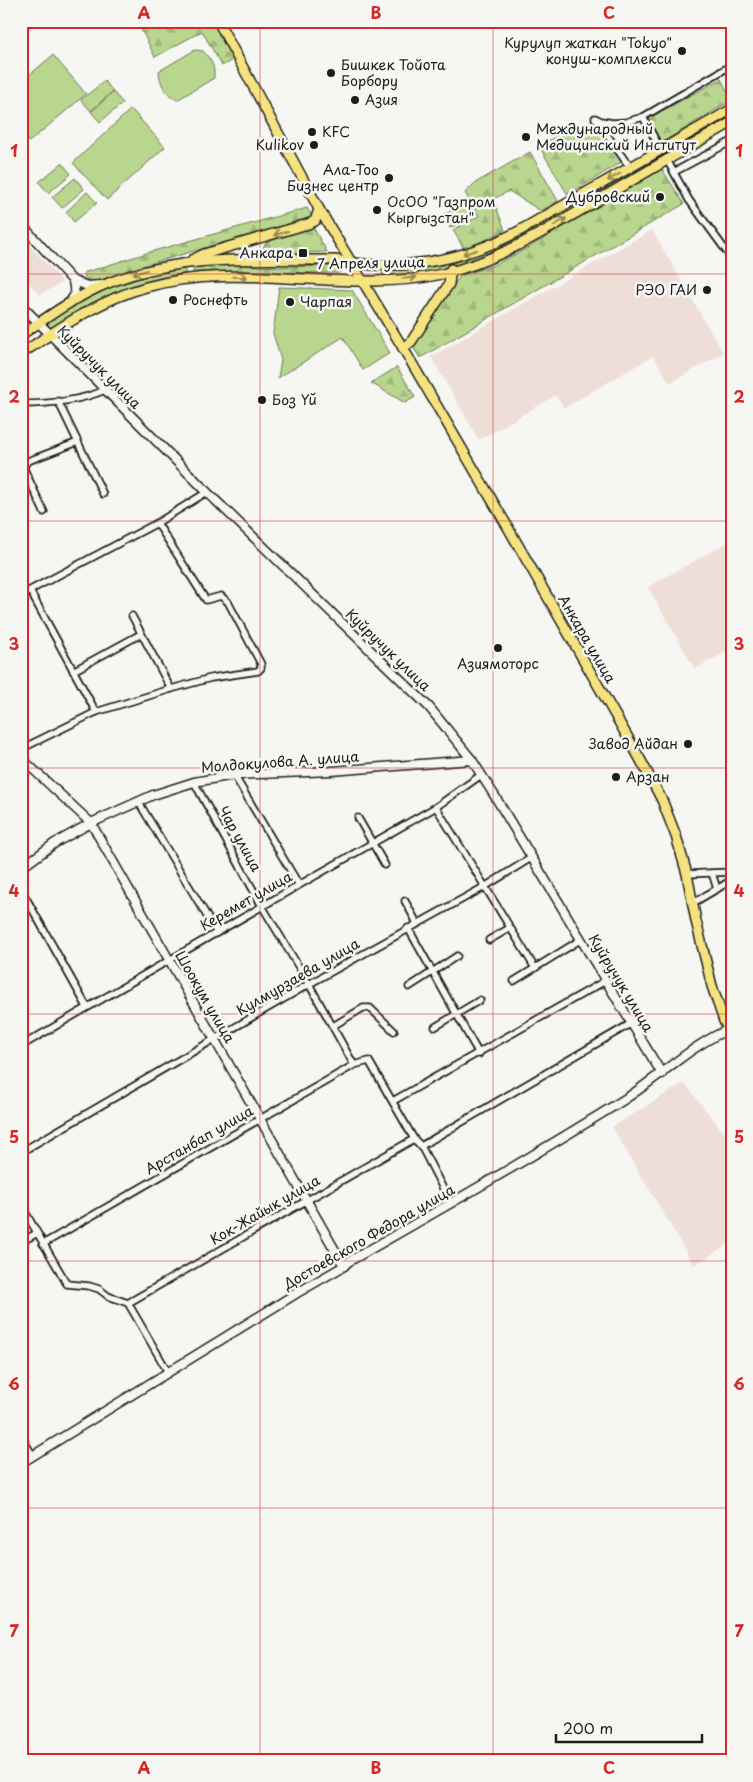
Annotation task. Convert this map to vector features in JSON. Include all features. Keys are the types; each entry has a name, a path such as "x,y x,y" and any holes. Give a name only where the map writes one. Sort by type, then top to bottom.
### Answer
{"main road":[{"name":"Анкара улица","path":"218,21 319,209 360,280 403,348 639,757 669,818 687,874 712,986 730,1032"},
{"name":"7 Апреля улица","path":"21,335 70,302 111,282 146,270 187,262 216,260 336,260 350,263 400,265 450,258 485,247 510,236 732,109"},
{"name":"7 Апреля улица","path":"21,354 98,305 148,286 191,278 221,276 360,280 409,279 452,272 510,250 732,122"},
{"path":"661,150 667,160"},
{"path":"191,278 187,262 204,254 308,224 315,221 319,209"},
{"path":"403,348 411,342 449,284 452,272 450,258"}],"street":[{"path":"633,166 626,162 595,118 613,123 626,122 643,117 732,66"},
{"path":"643,117 661,150"},
{"path":"674,172 732,141"},
{"path":"667,160 689,200 732,259"},
{"path":"21,224 73,281 88,286 111,282"},
{"path":"70,302 75,294 73,281"},
{"name":"Куйручук улица","path":"21,305 207,492 429,707 472,760 662,1074"},
{"path":"21,404 58,401 93,395 104,390"},
{"path":"58,401 103,494"},
{"path":"44,512 24,469 25,464 28,461 78,442"},
{"path":"21,595 157,524 207,492"},
{"path":"21,749 96,712 170,689 212,678 258,671 261,668 261,664 228,602 221,596 206,600 157,524"},
{"path":"30,591 96,712"},
{"path":"132,616 170,689"},
{"path":"73,671 141,634"},
{"name":"Шоокум улица","path":"21,758 91,823 344,1266"},
{"name":"Молдокулова А. улица","path":"21,868 55,843 91,823 138,801 194,782 234,776 331,771 472,760"},
{"name":"Керемет улица","path":"21,1046 436,807 481,775"},
{"path":"234,776 299,885"},
{"name":"Чар улица","path":"194,782 262,906 310,984 354,1065"},
{"path":"138,801 217,933"},
{"path":"436,807 535,968"},
{"path":"358,818 385,865"},
{"name":"Кулмурзаева улица","path":"21,1152 310,984 486,886 531,858"},
{"path":"687,874 732,872"},
{"path":"712,873 717,888"},
{"path":"693,903 732,880"},
{"path":"21,889 88,1007"},
{"path":"405,901 417,923"},
{"path":"408,928 479,1054"},
{"path":"489,940 510,928"},
{"path":"514,981 580,940"},
{"path":"409,987 457,956"},
{"path":"451,1204 421,1146 414,1139 394,1101 605,981"},
{"path":"435,1027 480,1000"},
{"path":"333,1026 363,1008 370,1008 394,1031"},
{"path":"421,1146 630,1024"},
{"name":"Достоевского Федора улица","path":"21,1463 348,1262 451,1204 577,1128 662,1074 697,1046 730,1032"},
{"name":"Арстанбап улица","path":"43,1244 354,1065 369,1061 394,1101"},
{"name":"Кок-Жайык улица","path":"128,1303 414,1139"},
{"path":"21,1205 67,1284 89,1286 98,1289 108,1296 128,1303 168,1372"},
{"path":"21,1242 37,1233"},
{"path":"21,1436 33,1456"}],"shaded area":[{"path":"652,230 723,353 670,383 653,356 564,408 556,395 479,440 431,357"},
{"path":"21,236 63,282 40,295 21,275"},
{"path":"732,540 732,648 695,669 648,587"},
{"path":"684,1083 732,1143 732,1242 694,1265 612,1127"}],"green space":[{"path":"137,21 214,21 234,59 222,66 202,31 155,57"},
{"path":"195,50 203,51 210,60 214,70 214,78 177,100 164,88 159,71"},
{"path":"53,55 86,94 29,142 21,133 21,82"},
{"path":"721,79 732,100 659,144 649,118"},
{"path":"104,81 113,91 91,111 81,100"},
{"path":"113,92 123,103 100,122 91,112"},
{"path":"131,109 165,147 107,200 73,163"},
{"path":"578,124 602,129 623,161 568,195 539,146"},
{"path":"530,152 558,201 541,211 509,191 493,199 505,230 464,249 453,230 479,216 465,193 475,183"},
{"path":"655,158 658,161 524,237 484,256 454,265 454,263 507,242 532,229"},
{"path":"62,163 71,174 48,193 39,182"},
{"path":"662,169 684,204 420,358 413,347 460,276 494,265 526,249"},
{"path":"75,178 84,189 62,208 52,197"},
{"path":"87,192 97,203 74,222 66,212"},
{"path":"469,202 475,215 450,228 443,215"},
{"path":"307,208 312,217 149,264 89,284 83,273 150,252"},
{"path":"313,227 327,252 258,254 267,242"},
{"path":"238,265 277,267 337,266 339,273 193,272 193,266"},
{"path":"443,265 446,267 442,270 415,274 383,275 382,273 383,271 413,270"},
{"path":"184,269 186,273 113,293 80,309 53,328 46,324 46,321 106,289 153,274"},
{"path":"279,287 352,290 390,353 363,370 343,337 278,378 281,360 273,333"},
{"path":"397,367 415,397 405,403 371,383"}],"waterway":[{"path":"21,30 32,21"}],"place":[{"name":"Курулуп жаткан \"Tokyo\" конуш-комплекси","path":"682,51"},
{"name":"Бишкек Тойота Борбору","path":"331,73"},
{"name":"Азия","path":"355,100"},
{"name":"KFC","path":"312,132"},
{"name":"Международный Медицинский Институт","path":"526,137"},
{"name":"Kulikov","path":"314,145"},
{"name":"Ала-Тоо Бизнес центр","path":"389,178"},
{"name":"Дубровский","path":"660,197"},
{"name":"ОсОО \"Газпром Кыргызстан\"","path":"377,210"},
{"name":"Анкара","path":"303,253"},
{"name":"РЭО ГАИ","path":"707,290"},
{"name":"Роснефть","path":"173,300"},
{"name":"Чарпая","path":"290,302"},
{"name":"Боз Үй","path":"262,400"},
{"name":"Азиямоторс","path":"498,648"},
{"name":"Завод Айдан","path":"688,744"},
{"name":"Арзан","path":"616,777"}]}
